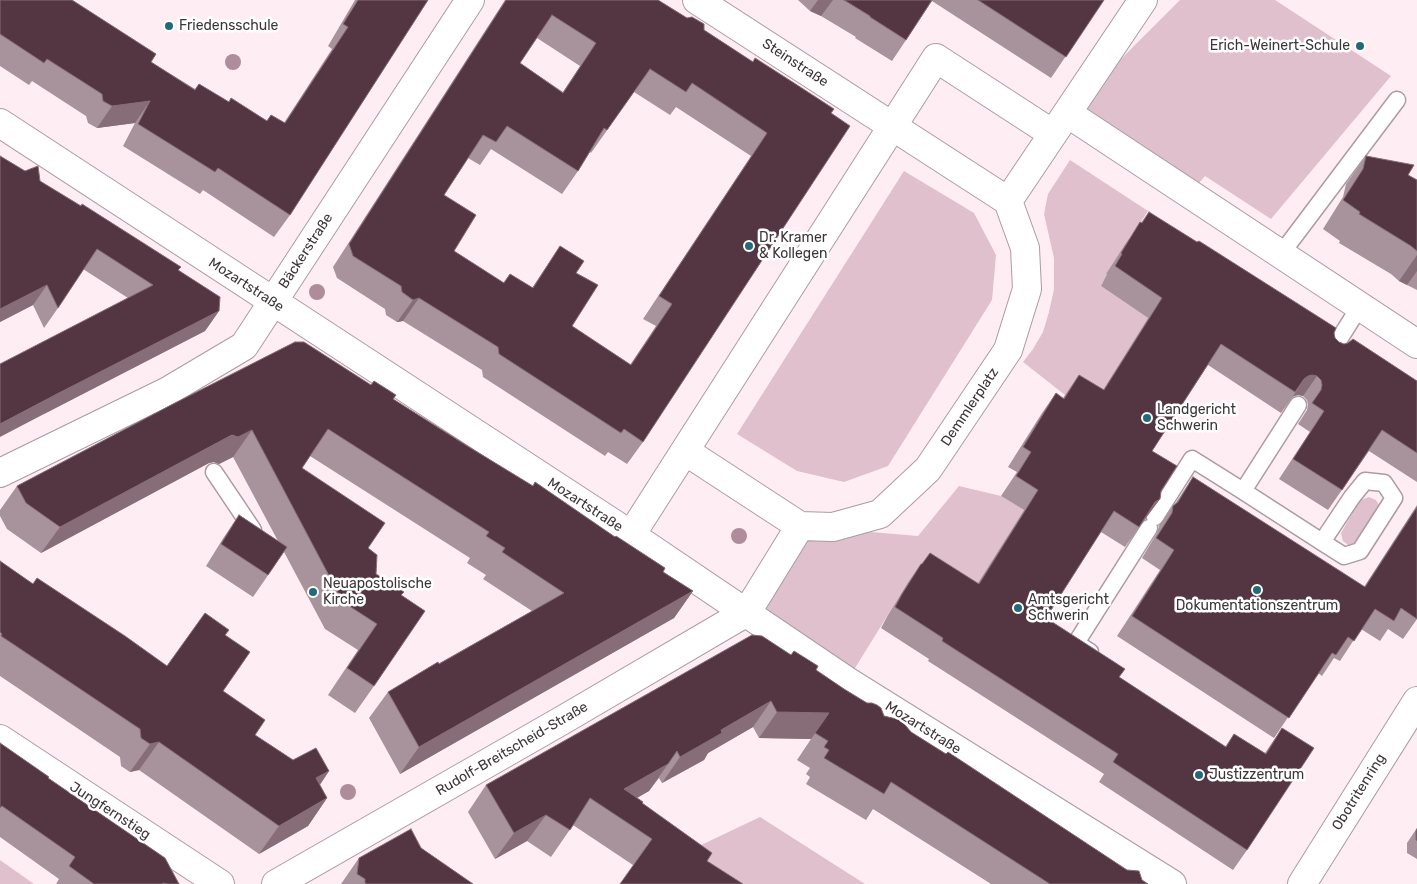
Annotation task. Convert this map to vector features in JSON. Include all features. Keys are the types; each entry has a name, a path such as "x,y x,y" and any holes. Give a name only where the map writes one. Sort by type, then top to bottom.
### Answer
{"street":[{"name":"Bäckerstraße","path":"0,473 168,391 244,346 470,0"},
{"name":"Steinstraße","path":"697,0 894,127"},
{"path":"894,127 1008,201 1143,0"},
{"path":"631,535 894,127 936,58 1060,124 1281,254 1417,344"},
{"name":"Mozartstraße","path":"0,123 631,535 847,681 1172,884"},
{"name":"Demmlerplatz","path":"800,526 833,527 880,514 928,468 1008,350 1027,289 1025,248 1008,201"},
{"path":"685,451 800,526 747,612"},
{"name":"Rudolf-Breitscheid-Straße","path":"276,884 747,612"},
{"name":"Obotritenring","path":"1302,884 1417,701"},
{"name":"Jungfernstieg","path":"0,739 220,884"}],"lane":[{"path":"1281,254 1397,100"},
{"path":"1330,354 1360,306"},
{"path":"1243,492 1298,405"},
{"path":"1106,662 1076,643 1192,459 1243,492 1344,556 1360,552 1394,498 1384,483 1365,481 1322,542"},
{"path":"214,472 253,530"}],"shaded area":[{"path":"1180,0 1275,0 1391,76 1271,219 1205,176 1190,194 1067,113"},
{"path":"1070,160 1148,211 1107,273 1101,286 1148,318 1090,411 1065,395 1023,362 1043,332 1049,312 1054,289 1054,258 1044,214 1048,194"},
{"path":"904,171 974,213 996,255 992,300 888,466 844,482 797,471 737,434"},
{"path":"959,486 1001,496 1024,510 965,604 907,584 847,681 747,612 800,526 918,536"},
{"path":"1369,497 1376,500 1381,508 1357,544 1348,545 1343,541 1341,533 1360,500"},
{"path":"760,817 865,884 659,884 678,856"},
{"path":"0,860 34,884 0,884"}],"building":[{"path":"0,0 72,0 156,54 151,62 195,90 199,84 229,102 231,98 267,121 271,115 285,123 348,27 343,24 358,0 428,0 290,215 218,168 215,172 138,124 150,101 112,106 103,101 102,94 47,59 44,63 0,34"},
{"path":"506,0 658,0 687,18 692,17 704,24 704,30 753,62 755,58 834,109 831,113 850,126 643,442 624,429 621,433 499,354 498,347 419,298 413,300 402,292 401,286 353,256 349,244","holes":["552,15 596,43 563,93 520,63","650,69 686,92 692,83 767,133 659,296 672,304 631,365 572,326 598,285 576,273 584,261 560,246 533,288 510,274 504,283 454,251 476,215 444,195 483,135 496,142 507,126 578,171 604,128 607,130"]},
{"path":"844,0 932,0 906,40"},
{"path":"978,0 1104,0 1066,57"},
{"path":"0,156 25,171 38,166 40,181 81,206 82,204 181,267 178,270 220,297 219,311 0,424 0,364 153,285 97,249 58,308 47,285 0,309"},
{"path":"1366,156 1414,165 1408,175 1417,180 1417,251 1359,214 1360,212 1343,200 1363,169"},
{"path":"1149,212 1197,242 1199,241 1336,328 1335,338 1339,342 1344,344 1353,339 1417,381 1417,453 1382,430 1342,490 1293,459 1324,411 1312,403 1321,390 1321,380 1317,376 1308,376 1295,392 1221,344 1152,451 1177,466 1161,491 1160,499 1155,502 1139,527 1114,511 1046,618 1125,669 1119,677 1226,747 1234,734 1266,754 1282,728 1314,748 1247,850 1113,762 1118,754 942,641 943,638 895,607 921,564 930,553 979,584 1038,490 1016,476 1031,452 1023,447 1056,393 1064,399 1079,375 1104,390 1162,298 1115,266 1140,222 1142,223"},
{"path":"295,342 304,342 371,385 374,381 396,395 393,399 533,486 535,482 615,537 665,568 663,572 693,591 419,747 388,692 438,662 439,664 564,593 502,552 505,548 486,536 489,532 328,429 302,468 385,523 368,548 377,555 376,574 404,592 401,595 425,611 374,686 347,668 377,624 343,602 252,430 238,437 232,435 228,437 60,527 26,503 17,486"},
{"path":"1193,477 1365,587 1417,507 1417,619 1401,608 1394,621 1375,609 1354,641 1348,637 1336,655 1332,653 1289,718 1132,616 1174,550 1156,538 1172,513 1173,506 1178,502"},
{"path":"239,515 287,547 268,575 221,544"},
{"path":"0,561 33,584 37,578 167,666 205,613 229,630 225,635 250,652 223,691 265,720 255,735 293,760 316,748 329,771 316,778 327,798 279,826 159,742 150,744 141,738 140,729 1,636"},
{"path":"752,635 762,636 791,655 794,651 818,666 816,670 844,689 867,703 872,703 881,708 884,716 901,720 911,732 946,754 948,752 1127,870 1139,871 1142,880 1148,884 1050,884 891,782 884,794 824,758 829,750 824,747 828,741 815,733 829,713 777,712 771,701 721,730 722,733 680,757 677,751 668,764 624,789 712,853 707,861 743,884 620,884 652,839 590,798 570,830 546,815 514,833 486,785"},
{"path":"0,743 165,858 179,884 94,884 69,866 75,857 2,806 0,808"},
{"path":"411,829 421,848 473,884 365,883 365,879 357,874 359,858"}],"place":[{"name":"Friedensschule","path":"169,26"},
{"name":"Erich-Weinert-Schule","path":"1360,46"},
{"name":"Dr. Kramer & Kollegen","path":"749,246"},
{"name":"Landgericht Schwerin","path":"1147,418"},
{"name":"Dokumentationszentrum","path":"1257,590"},
{"name":"Neuapostolische Kirche","path":"313,592"},
{"name":"Amtsgericht Schwerin","path":"1018,608"},
{"name":"Justizzentrum","path":"1199,775"}]}
